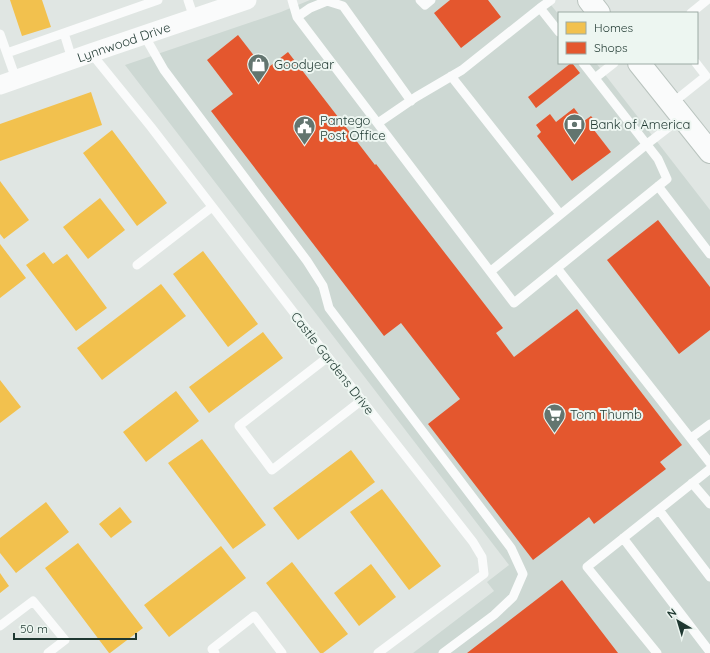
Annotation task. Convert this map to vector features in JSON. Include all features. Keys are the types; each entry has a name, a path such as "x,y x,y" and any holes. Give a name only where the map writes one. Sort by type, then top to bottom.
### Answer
{"main road":[{"path":"588,0 598,12"},
{"path":"640,64 710,152"}],"street":[{"name":"Lynnwood Drive","path":"8,82 247,0"}],"lane":[{"path":"7,53 158,0"},
{"path":"188,0 194,18"},
{"path":"292,0 297,17 514,303 667,179 658,159 584,64"},
{"path":"420,0 425,5 431,0"},
{"path":"378,124 411,101 462,70 551,0"},
{"path":"692,12 708,0"},
{"path":"297,17 310,8 327,1 344,6 411,101"},
{"path":"540,8 558,31"},
{"path":"0,34 7,53 8,82"},
{"path":"64,34 72,59"},
{"path":"144,35 164,70 307,261 323,286 329,308 511,548 523,574 513,597 494,616 443,653"},
{"name":"Castle Gardens Drive","path":"91,53 152,127 328,357 474,542 482,557 484,574 378,653"},
{"path":"595,78 613,64"},
{"path":"490,271 647,144 706,76 697,64"},
{"path":"451,76 560,214"},
{"path":"658,186 710,254"},
{"path":"137,265 212,207"},
{"path":"557,268 710,463"},
{"path":"328,357 239,426 272,470 362,400"},
{"path":"691,438 710,424"},
{"path":"657,653 587,567 710,469"},
{"path":"692,483 710,504"},
{"path":"658,510 710,577"},
{"path":"623,538 710,652"},
{"path":"0,626 33,600 65,640 48,653"},
{"path":"215,653 212,649 254,616 282,653"}],"shaded area":[{"path":"310,0 547,0 558,14 558,64 597,64 710,210 710,653 413,653 494,591 487,582 509,565 125,65 281,12"}],"building: Homes":[{"path":"10,0 42,0 51,27 22,36"},
{"path":"91,92 102,125 0,161 0,124"},
{"path":"112,130 167,203 137,226 83,153"},
{"path":"0,181 29,220 4,239 0,234"},
{"path":"100,198 125,230 88,259 63,227"},
{"path":"0,244 26,278 0,298"},
{"path":"203,251 258,324 228,347 173,274"},
{"path":"44,252 53,264 67,254 107,308 76,331 26,265"},
{"path":"161,284 186,316 102,380 77,348"},
{"path":"263,332 283,358 209,413 189,387"},
{"path":"0,380 21,407 0,423"},
{"path":"176,391 199,421 146,462 123,432"},
{"path":"202,439 266,525 233,549 168,463"},
{"path":"351,450 375,482 298,540 273,508"},
{"path":"382,489 441,566 409,590 350,512"},
{"path":"46,502 69,532 16,573 0,553 0,538"},
{"path":"120,507 132,522 111,538 99,524"},
{"path":"78,543 143,628 110,653 45,568"},
{"path":"221,546 246,578 169,637 144,605"},
{"path":"292,562 348,634 323,653 320,653 266,583"},
{"path":"371,564 396,597 359,626 334,593"},
{"path":"0,573 9,586 0,593"}],"building: Shops":[{"path":"450,0 488,0 501,17 461,48 434,13"},
{"path":"238,35 265,70 288,52 503,328 496,333 514,357 577,309 682,445 660,462 666,469 594,524 589,517 533,560 428,424 460,399 401,323 384,336 211,111 233,94 207,60"},
{"path":"570,64 573,64 580,73 536,108 528,97"},
{"name":"Bank of America","path":"574,108 584,121 591,116 599,126 594,130 611,152 572,181 537,136 541,132 536,125 550,114 556,122"},
{"path":"658,220 710,287 710,330 679,354 607,260"},
{"path":"562,580 618,653 467,653"}],"place":[{"name":"Goodyear","path":"258,84"},
{"name":"Bank of America","path":"574,144"},
{"name":"Pantego Post Office","path":"304,146"},
{"name":"Tom Thumb","path":"555,434"}]}
